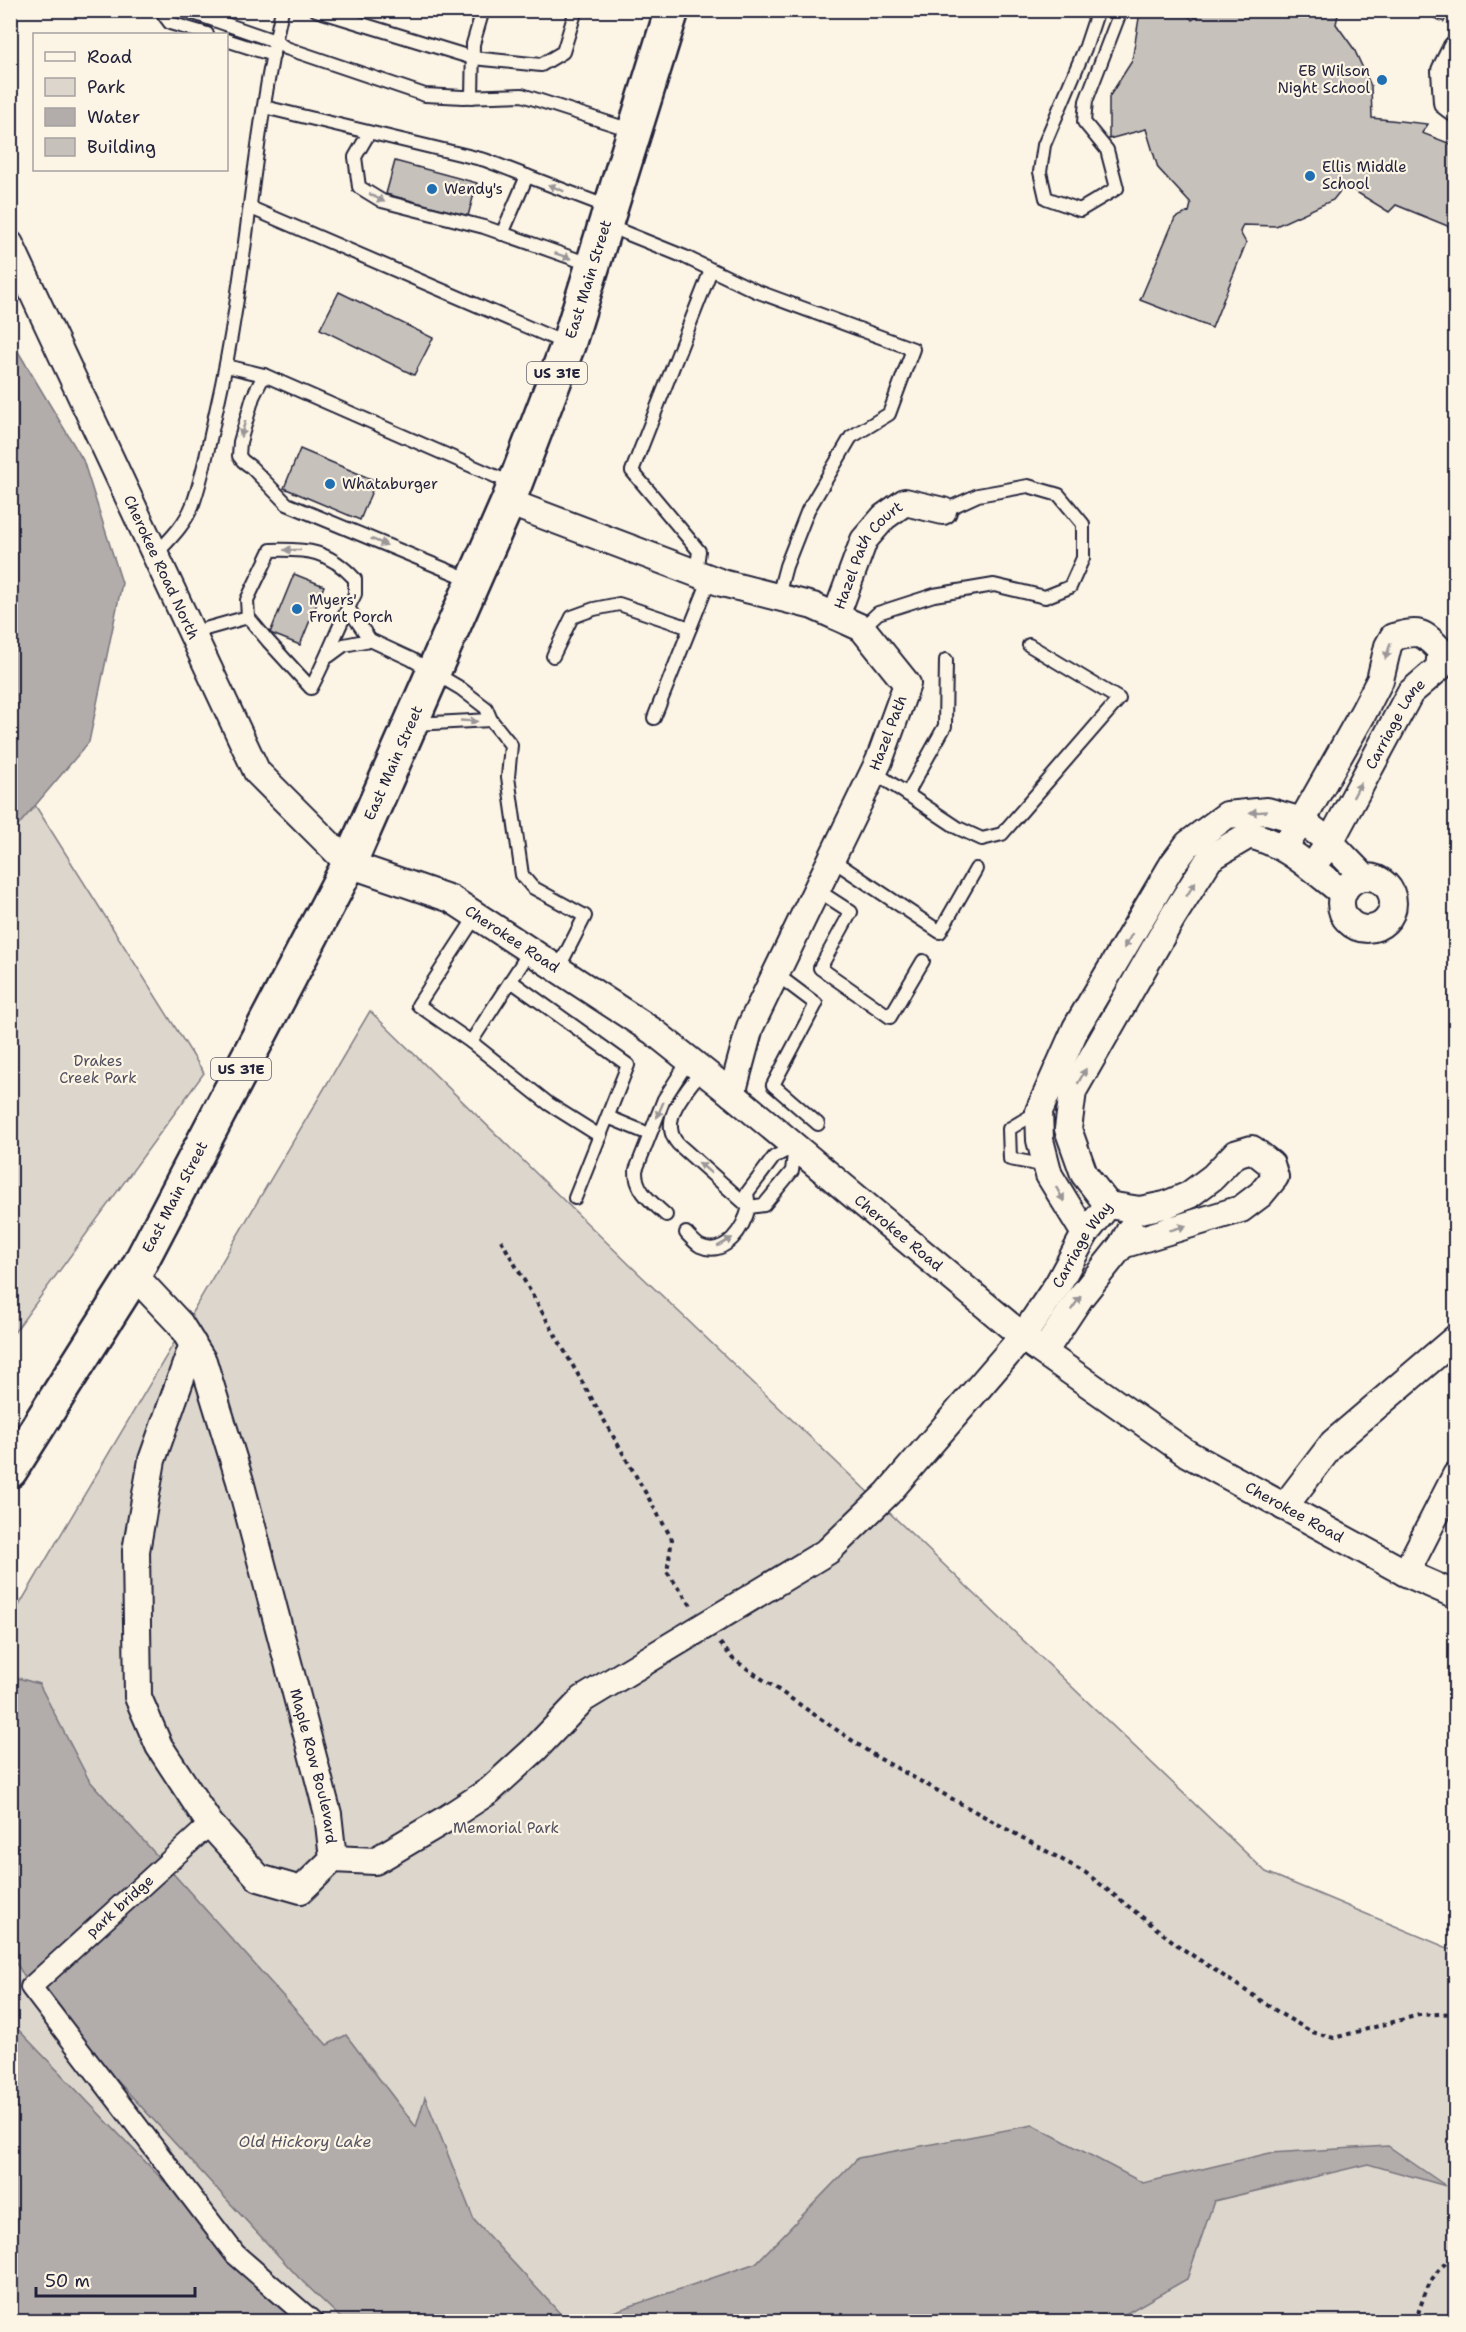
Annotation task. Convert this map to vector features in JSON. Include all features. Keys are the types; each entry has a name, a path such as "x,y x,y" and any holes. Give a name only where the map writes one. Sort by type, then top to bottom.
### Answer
{"main road":[{"name":"East Main Street","path":"10,1471 134,1275 349,864 511,493 568,345 672,10"}],"street":[{"path":"1455,49 1444,71 1447,102 1455,109"},
{"name":"Cherokee Road North","path":"10,244 257,772 349,864"},
{"name":"Hazel Path","path":"511,493 703,575 813,606 862,628 907,684 873,772 750,1027 732,1094"},
{"name":"Hazel Path Court","path":"836,616 864,540 884,518 906,502 943,511"},
{"name":"Carriage Lane","path":"1284,847 1302,821 1380,680 1388,646 1393,637 1413,632 1427,636 1441,651 1439,668 1410,693 1330,842 1311,868"},
{"path":"1085,1234 1049,1174 1040,1140 1040,1106 1084,1015 1148,906 1188,844 1227,814 1267,811 1302,821 1330,842 1364,876"},
{"path":"1108,1205 1084,1174 1068,1129 1073,1091 1172,918 1210,858 1249,836 1267,839 1284,847 1343,893"},
{"name":"Cherokee Road","path":"349,864 451,899 654,1032 1023,1336 1188,1454 1406,1573 1455,1595"},
{"path":"1364,876 1380,879 1392,892 1393,910 1382,924 1365,929 1350,923 1342,909 1343,893 1354,880 1364,876"},
{"path":"1148,906 1172,918"},
{"path":"1084,1015 1109,1026"},
{"path":"1040,1106 1072,1105"},
{"path":"1122,1245 1240,1209 1261,1194 1275,1177 1271,1164 1252,1149 1235,1154 1213,1177 1189,1195 1165,1205 1140,1210"},
{"name":"Carriage Way","path":"333,1859 375,1861 446,1819 489,1791 534,1750 583,1699 828,1551 888,1493 1023,1336 1058,1284 1085,1234 1108,1205 1140,1210 1122,1245 1079,1299 1044,1352"},
{"name":"Maple Row Boulevard","path":"134,1275 180,1324 193,1344 203,1361 240,1481 328,1814 333,1859 301,1890 259,1878 210,1824 159,1746 138,1697 136,1551 152,1460 193,1344"},
{"path":"1284,1507 1333,1443 1455,1338"},
{"path":"1406,1573 1455,1475"},
{"name":"park bridge","path":"210,1824 31,1987 235,2254 313,2322"}],"lane":[{"path":"165,10 164,15 170,22 204,33"},
{"path":"185,10 275,41 286,48 425,95 472,97 522,95 635,132"},
{"path":"155,555 178,532 192,504 226,366 264,107 282,10"},
{"path":"316,10 473,58 540,64 563,52 576,10"},
{"path":"472,97 473,44 483,10"},
{"path":"1098,10 1086,46 1044,145 1040,172 1046,198 1080,210 1117,188 1107,150 1084,122 1086,101 1121,10"},
{"path":"228,41 273,55"},
{"path":"264,107 485,160 526,176 756,291 913,349 890,414 851,437 808,510 786,566 778,596"},
{"path":"369,133 355,157 359,187 382,201 484,227 594,265"},
{"path":"502,234 526,176"},
{"path":"251,208 568,345"},
{"path":"654,718 690,628 703,575 699,551 632,471 711,270"},
{"path":"226,366 264,375 511,493"},
{"path":"264,375 253,397 240,442 239,456 243,461 287,504 473,580"},
{"path":"862,628 878,613 934,595 994,585 1045,597 1070,587 1083,558 1083,524 1059,495 1028,486 978,495 943,511"},
{"path":"301,549 322,553 345,568 355,579 355,594 348,608 334,637 329,656 311,688 248,616 247,600 271,550 301,549"},
{"path":"553,656 572,617 594,609 619,604 690,628"},
{"path":"348,608 369,640 433,671 486,708 491,720 511,745 508,777 522,875 532,888 585,916 558,969"},
{"path":"191,633 248,616"},
{"path":"329,656 344,645 369,640"},
{"path":"873,772 958,828 982,839 1002,834 1119,699 1029,645"},
{"path":"907,794 945,726 946,660"},
{"path":"411,724 491,720"},
{"path":"831,859 940,932 975,869"},
{"path":"817,890 851,912 820,968 890,1017 924,962"},
{"path":"476,916 418,1005 471,1042 549,1104 600,1136"},
{"path":"471,1042 531,951"},
{"path":"776,974 816,1004 773,1085 818,1124"},
{"path":"511,981 628,1065 575,1198"},
{"path":"666,1215 642,1193 635,1179 636,1170 664,1099 696,1065"},
{"path":"696,1065 674,1111 669,1124 670,1131 678,1144 749,1207 764,1205 792,1171 795,1146"},
{"path":"1040,1106 1008,1129 1010,1158 1047,1166"},
{"path":"608,1117 649,1134"},
{"path":"686,1233 699,1245 711,1248 722,1247 738,1234 746,1219 749,1207 747,1193 774,1157 795,1146"}],"path":[{"path":"501,1240 672,1539 667,1572 733,1659 875,1756 1086,1873 1180,1947 1312,2032 1334,2038 1419,2015 1455,2013"},
{"path":"1415,2322 1434,2273 1444,2262 1455,2257"}],"green space":[{"name":"Drakes Creek Park","path":"11,767 204,1073 11,1337"},
{"name":"Memorial Park","path":"370,1011 634,1269 1266,1872 1455,1951 1455,2321 305,2321 11,2072 11,1619"}],"water":[{"path":"10,338 83,460 122,583 89,742 11,834"},
{"name":"Old Hickory Lake","path":"11,1676 39,1684 89,1780 327,2045 346,2035 416,2127 425,2097 474,2220 567,2321 344,2321 299,2278 31,1987 11,1955"},
{"path":"10,2021 284,2306 302,2321 11,2321"},
{"path":"1033,2125 1143,2183 1270,2153 1388,2146 1446,2186 1368,2164 1214,2201 1187,2279 1113,2321 587,2321 756,2263 858,2158"}],"building":[{"name":"Ellis Middle School","path":"1147,10 1184,10 1192,20 1207,10 1339,10 1336,24 1354,49 1371,86 1372,118 1428,124 1422,133 1456,146 1456,212 1450,227 1396,205 1389,212 1345,185 1333,200 1276,226 1243,225 1240,232 1246,243 1212,328 1140,300 1175,218 1189,212 1191,204 1158,168 1146,129 1109,139 1109,97 1132,61 1139,18"},
{"path":"1415,10 1449,10 1444,22"},
{"name":"Wendy's","path":"395,161 477,183 468,216 386,194"},
{"path":"339,292 433,338 414,375 320,329"},
{"name":"Whataburger","path":"300,449 376,481 360,520 284,488"},
{"name":"Myers' Front Porch","path":"294,574 324,586 300,645 270,633"}],"place":[{"name":"EB Wilson Night School","path":"1382,80"},
{"name":"Ellis Middle School","path":"1310,176"},
{"name":"Wendy's","path":"432,189"},
{"name":"Whataburger","path":"330,484"},
{"name":"Myers' Front Porch","path":"297,609"}]}
